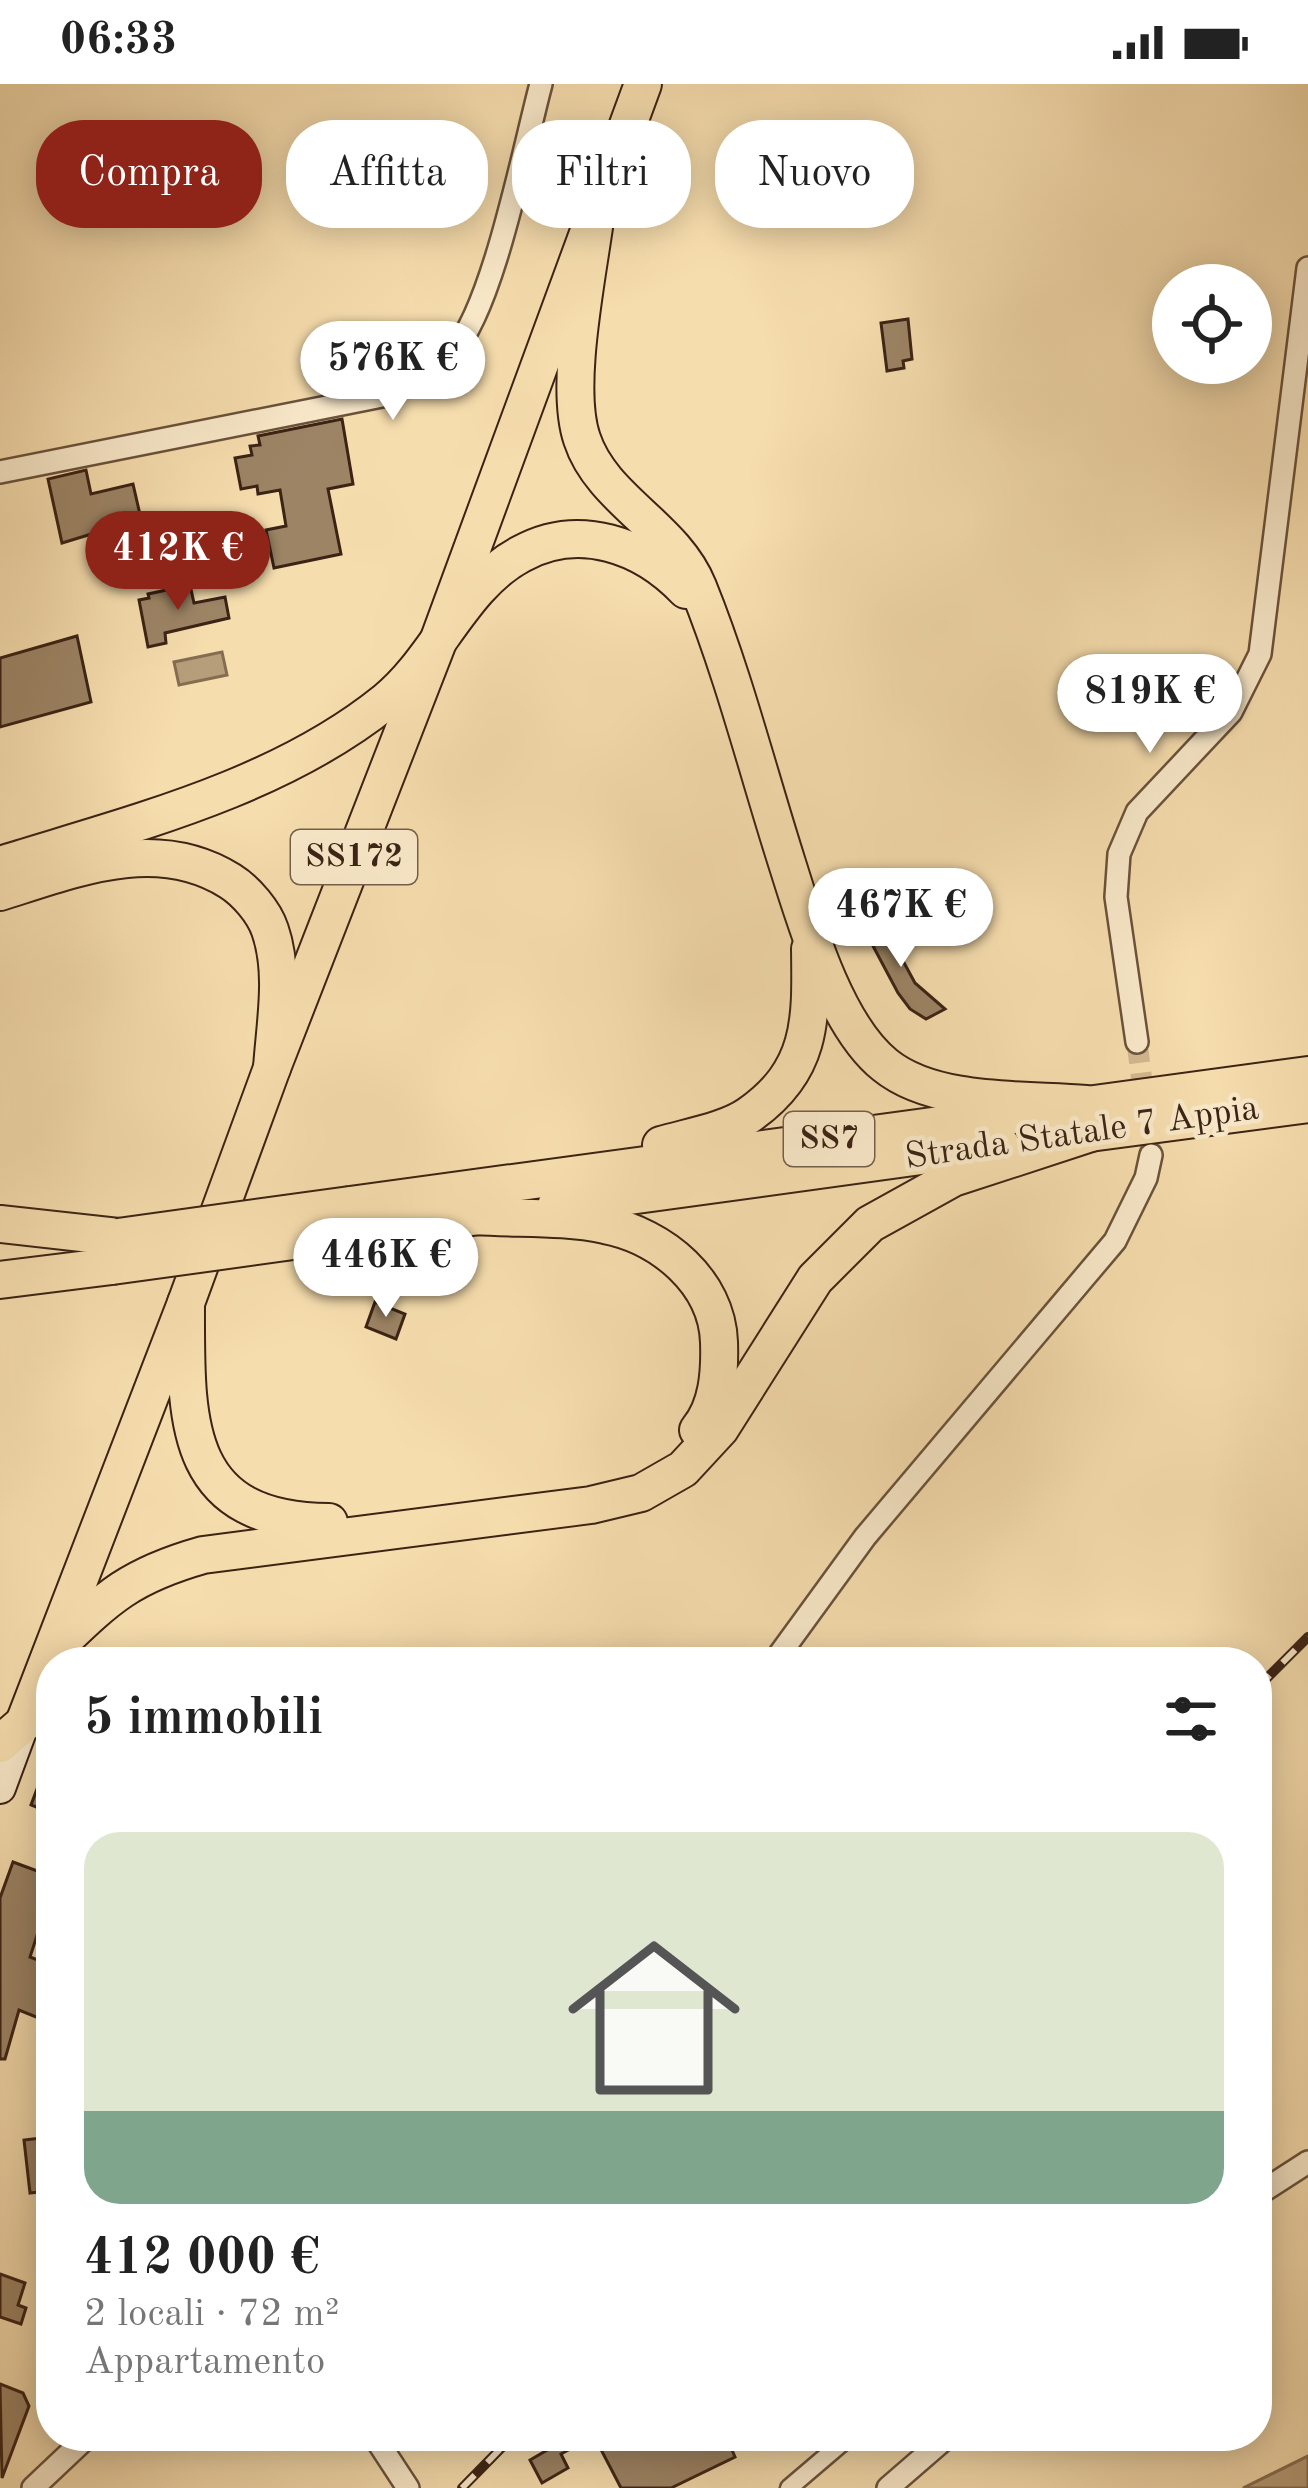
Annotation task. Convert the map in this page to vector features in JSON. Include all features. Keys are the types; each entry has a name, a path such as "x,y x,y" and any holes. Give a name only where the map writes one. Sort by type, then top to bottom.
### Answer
{"main road":[{"name":"SS172","path":"629,120 643,84"},
{"name":"SS172","path":"53,1647 436,646 589,228"},
{"path":"594,228 573,399 582,442 609,484 680,555 697,583 809,934 844,1013 884,1065 932,1091 1089,1119"},
{"path":"0,865 229,790 314,751 388,700 485,581 522,553 572,538 619,543 662,566 712,628"},
{"path":"0,892 70,870 152,855 204,865 243,890 270,926 278,973 272,1067"},
{"path":"575,1174 747,1117 792,1073 811,1022 809,934"},
{"name":"Strada Statale 7 Appia","path":"347,1219 476,1216 1089,1119 1308,1075"},
{"name":"Strada Statale 7 Appia","path":"0,1280 115,1251 347,1219 575,1174 1089,1119 1308,1104"},
{"path":"54,1647 110,1596 154,1570 203,1556 591,1505 640,1493 683,1469 720,1429 815,1280 870,1224 953,1178 1089,1119"},
{"path":"187,1303 189,1422 200,1458 224,1487 254,1510 296,1522 342,1522 473,1507 587,1492 636,1480 674,1458 707,1419 720,1375 718,1327 701,1284 667,1250 607,1225 476,1216"},
{"path":"0,1224 115,1251"},
{"name":"Strada Statale 7 Appia","path":"0,1250 115,1251"},
{"name":"SS172","path":"0,1788 12,1734 36,1684"}],"street":[{"path":"0,472 382,396 422,378 455,349 479,312 541,84"},
{"path":"1137,1042 1116,897 1119,854 1137,812 1231,712 1260,654 1308,268"},
{"path":"785,1647 866,1537 1115,1241 1146,1178 1150,1155"},
{"path":"1272,2185 1308,2162"},
{"path":"33,2488 72,2451"},
{"path":"384,2451 408,2488"},
{"path":"789,2488 832,2451"},
{"path":"888,2488 931,2451"}],"shaded area":[{"path":"222,652 227,675 179,685 174,662"},
{"path":"1308,2456 1308,2488 1243,2488"}],"building":[{"path":"908,319 912,359 903,361 904,368 887,371 881,323"},
{"path":"342,419 353,484 328,489 341,554 274,568 266,530 286,526 280,490 258,494 257,486 241,489 235,458 252,455 250,446 260,445 258,436"},
{"path":"86,470 91,494 133,484 141,519 62,543 48,479"},
{"path":"190,585 194,603 225,597 229,618 165,633 166,643 148,647 139,600"},
{"path":"77,636 91,702 0,727 0,658"},
{"path":"886,911 897,931 889,935 915,983 945,1009 926,1019 898,993 872,944 881,939 870,919"},
{"path":"375,1302 405,1314 396,1339 366,1327"},
{"path":"13,1862 36,1870 36,1938 30,1957 36,1959 36,2017 19,2010 5,2059 0,2059 0,1898"},
{"path":"36,2139 36,2192 30,2193 24,2140"},
{"path":"0,2274 25,2283 18,2305 26,2308 21,2324 0,2317"},
{"path":"0,2384 23,2393 29,2406 2,2478"},
{"path":"545,2451 566,2451 561,2454 568,2468 542,2483 530,2460"},
{"path":"602,2451 732,2451 735,2457 671,2488 621,2488"}],"tunnel":[{"path":"1137,1042 1151,1155"}],"railway":[{"path":"1272,1673 1308,1637"},
{"path":"462,2488 498,2451"}]}
